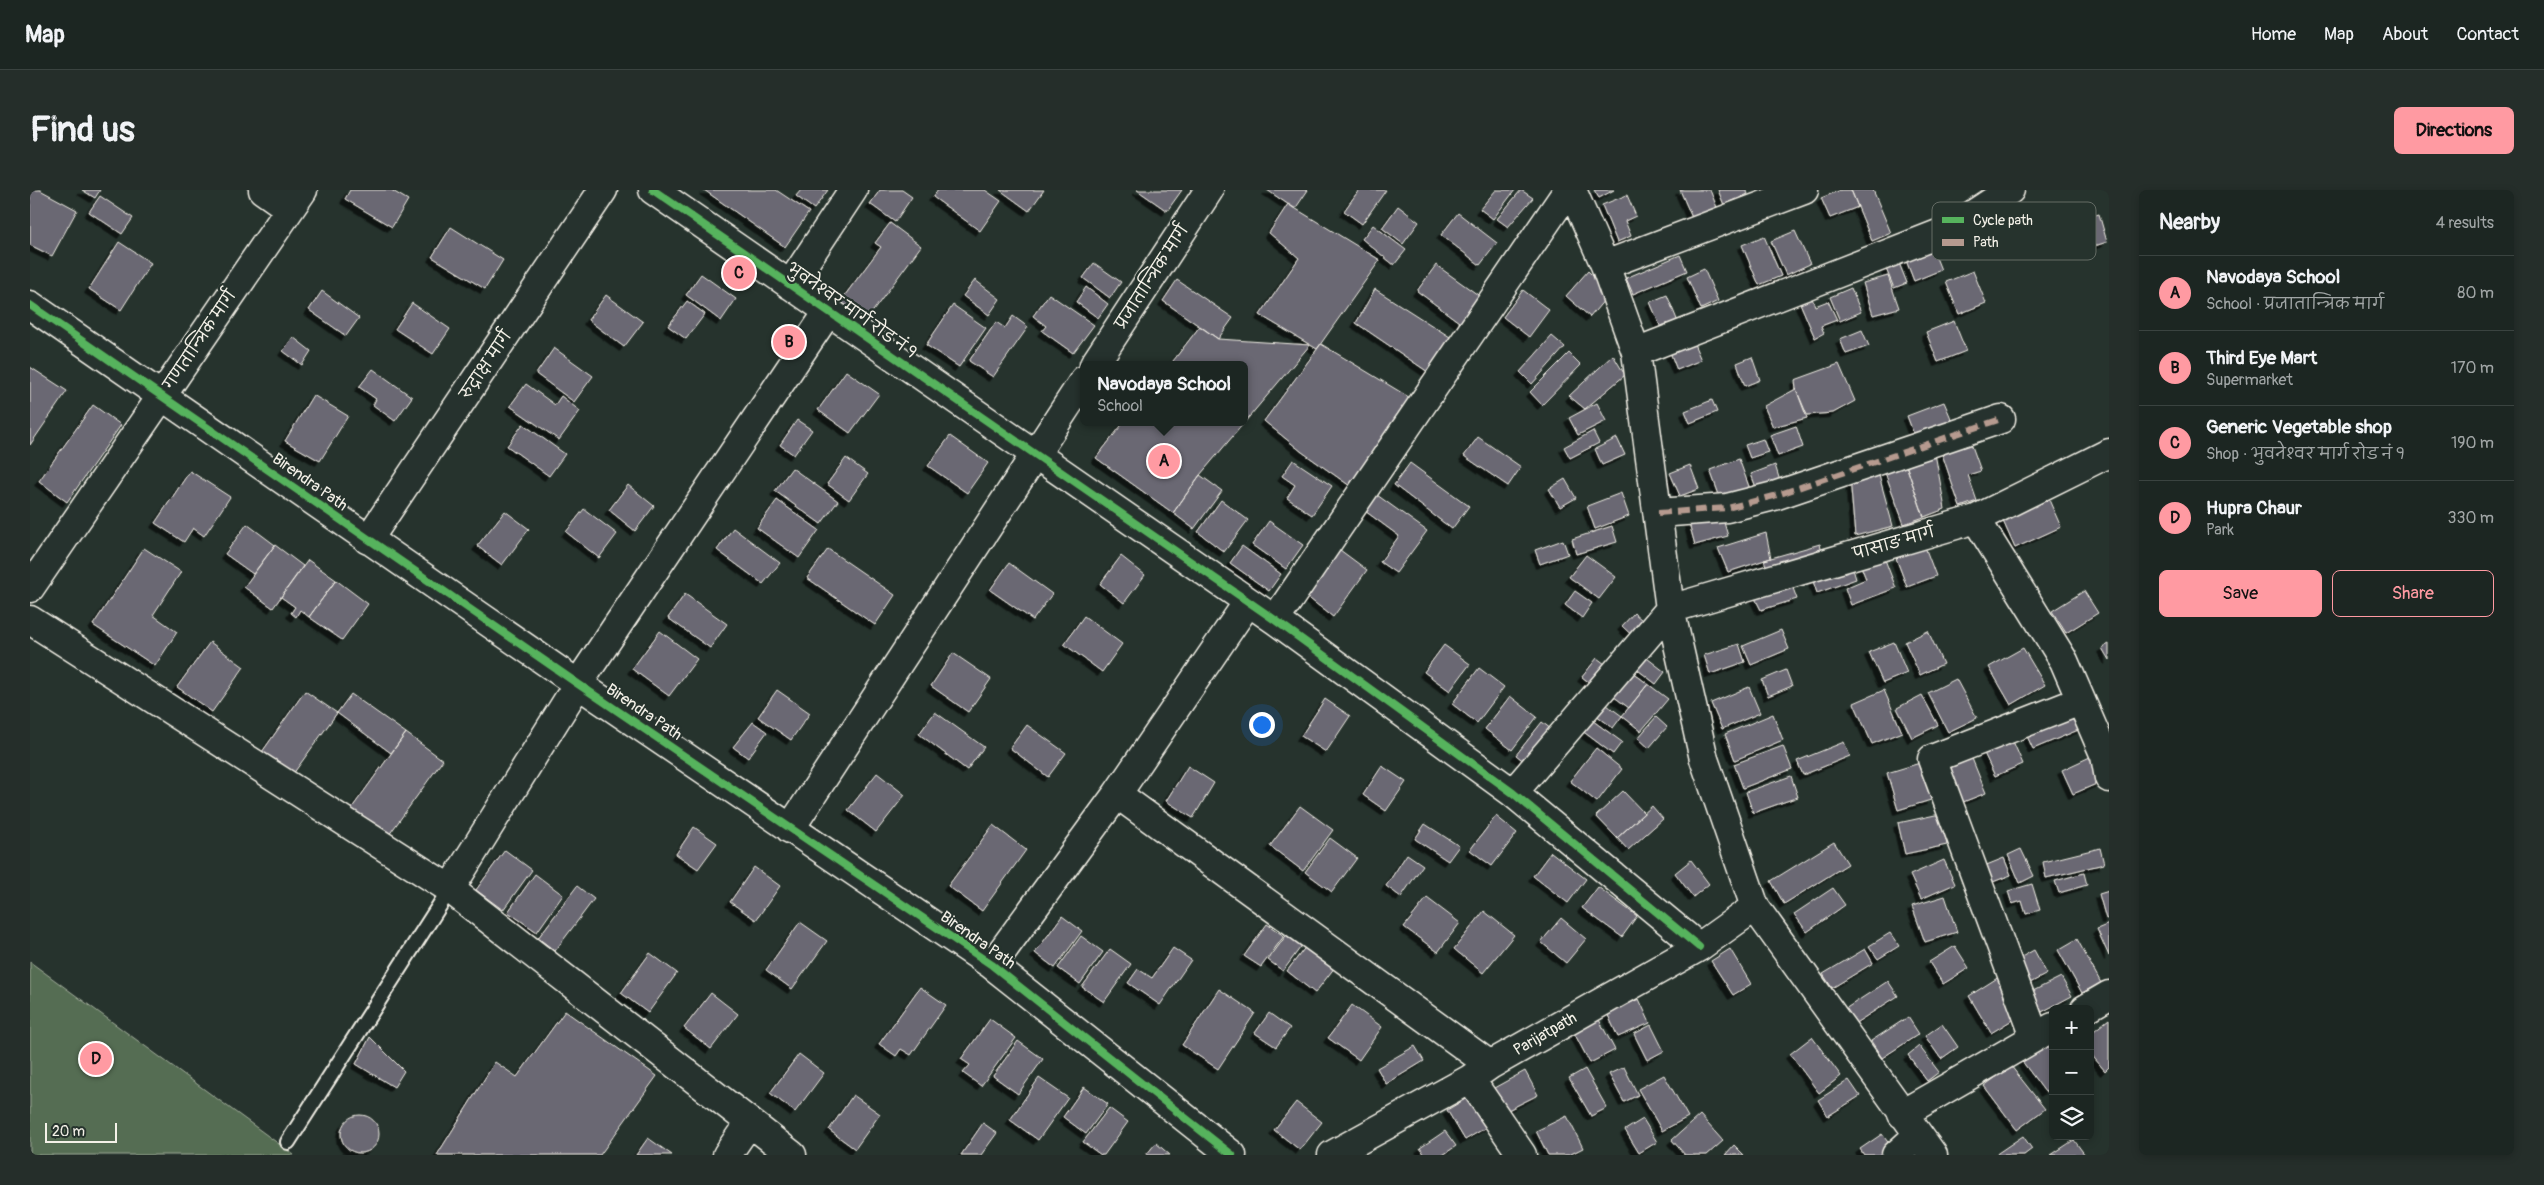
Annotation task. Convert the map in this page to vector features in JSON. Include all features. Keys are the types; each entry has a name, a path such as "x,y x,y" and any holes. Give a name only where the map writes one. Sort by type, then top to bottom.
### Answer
{"street":[{"path":"263,190 296,199"},
{"name":"रुद्राक्ष मार्ग","path":"368,540 603,190"},
{"name":"भुवनेश्वर मार्ग रोड नं १","path":"653,190 1274,620 1513,792 1699,947"},
{"path":"790,285 853,190"},
{"name":"प्रजातान्त्रिक मार्ग","path":"1097,361 1210,190"},
{"path":"1274,620 1568,190"},
{"path":"1572,190 1605,265 1636,352 1670,609 1704,759 1755,907 1926,1145 1896,1155"},
{"path":"1605,265 1804,190"},
{"path":"1992,202 2010,190"},
{"name":"गणतान्त्रिक मार्ग","path":"30,588 296,199"},
{"path":"1636,352 1932,236"},
{"name":"Birendra Path","path":"30,305 368,540 992,965 1232,1155"},
{"path":"450,889 578,684 828,312"},
{"path":"790,829 1080,386"},
{"path":"1658,513 1727,508 1774,496 2001,419"},
{"name":"पासाङ मार्ग","path":"1670,609 1976,519 2109,453"},
{"path":"1976,519 2064,661 2105,756 2109,778"},
{"path":"992,965 1117,794 1248,602"},
{"path":"1513,792 1670,609"},
{"path":"30,620 450,889 792,1155"},
{"path":"1902,1114 2044,1032 1932,759 2080,700"},
{"path":"1117,794 1480,1072 1522,1155"},
{"name":"Parijatpath","path":"1332,1155 1699,947 1755,907"},
{"path":"2092,1005 2109,995"},
{"path":"727,1155 749,1123"}],"lane":[{"path":"288,1142 450,889"}],"green space":[{"path":"30,962 294,1155 30,1155"}],"building":[{"path":"30,190 40,190 77,210 52,256 30,245"},
{"path":"82,190 100,190 95,198"},
{"path":"350,190 391,190 408,200 392,227 345,199"},
{"path":"704,190 776,190 809,212 785,247"},
{"path":"801,190 828,190 814,209 796,196"},
{"path":"880,190 902,190 912,197 895,222 870,204"},
{"path":"938,190 985,190 1001,201 980,231 933,197"},
{"path":"1000,190 1044,190 1029,211"},
{"path":"1137,190 1182,190 1167,211"},
{"path":"1267,190 1308,190 1295,209"},
{"path":"1359,190 1386,190 1362,224 1344,211"},
{"path":"1496,190 1515,190 1493,219 1480,209"},
{"path":"1521,190 1533,198 1508,227 1497,219"},
{"path":"1594,190 1614,190 1599,198"},
{"path":"1680,190 1710,190 1718,210 1693,220"},
{"path":"1718,190 1746,190 1748,194 1724,205"},
{"path":"1841,190 1851,190 1858,207 1830,218 1821,198"},
{"path":"1851,190 1873,190 1891,233 1872,241"},
{"path":"1627,195 1636,216 1625,221 1631,236 1617,242 1602,205"},
{"path":"100,196 133,218 122,234 89,212"},
{"path":"1288,204 1380,260 1317,349 1260,315 1299,258 1269,233"},
{"path":"1398,206 1419,222 1403,244 1382,228"},
{"path":"1458,213 1497,243 1480,265 1441,235"},
{"path":"2099,214 2107,242 2096,246 2096,215"},
{"path":"890,223 921,246 865,322 839,303 881,247 875,243"},
{"path":"1373,225 1406,250 1394,265 1362,239"},
{"path":"451,227 503,260 485,289 432,257"},
{"path":"1795,231 1810,264 1786,275 1771,241"},
{"path":"1764,236 1781,276 1759,285 1742,245"},
{"path":"119,242 151,263 121,310 89,289"},
{"path":"1931,245 1932,260 1937,260 1941,270 1914,281 1904,255"},
{"path":"1680,255 1687,271 1633,294 1626,278"},
{"path":"1897,258 1907,283 1894,288 1884,264"},
{"path":"1094,263 1121,282 1110,298 1083,278"},
{"path":"1436,265 1488,302 1477,323 1459,322 1417,291"},
{"path":"1704,269 1718,301 1701,309 1687,277"},
{"path":"1588,271 1610,293 1590,317 1566,296"},
{"path":"1973,271 1986,303 1959,314 1946,282"},
{"path":"701,274 736,299 721,321 686,295"},
{"path":"1888,276 1899,308 1873,315 1863,283"},
{"path":"975,280 1000,299 989,315 963,296"},
{"path":"1177,280 1233,318 1218,339 1163,301"},
{"path":"1086,287 1108,304 1098,318 1076,302"},
{"path":"1851,288 1861,312 1840,321 1830,297"},
{"path":"1375,289 1450,337 1428,372 1356,323"},
{"path":"1523,290 1549,310 1529,337 1503,317"},
{"path":"322,291 359,318 346,336 309,310"},
{"path":"1049,294 1094,325 1073,353 1042,331 1046,326 1033,316"},
{"path":"606,295 643,322 624,347 588,320"},
{"path":"1667,295 1678,322 1661,328 1650,302"},
{"path":"1812,298 1815,306 1828,301 1837,320 1821,326 1824,333 1815,338 1800,303"},
{"path":"687,301 705,314 686,339 668,326"},
{"path":"412,303 450,329 433,354 395,329"},
{"path":"953,305 986,328 959,367 926,345"},
{"path":"1013,316 1028,327 993,377 969,361 996,322 1005,328"},
{"path":"1954,321 1966,351 1938,362 1926,332"},
{"path":"1200,326 1218,339 1310,345 1248,418 1248,361 1173,361"},
{"path":"1862,330 1869,346 1846,354 1840,339"},
{"path":"1552,336 1565,347 1532,384 1520,372"},
{"path":"293,337 311,351 302,365 283,351"},
{"path":"1691,337 1701,360 1677,370 1668,347"},
{"path":"1321,344 1412,399 1350,486 1302,452 1264,421"},
{"path":"554,348 593,376 574,402 536,374"},
{"path":"1569,353 1581,365 1542,405 1530,392"},
{"path":"1613,355 1625,375 1585,409 1569,396"},
{"path":"1752,357 1760,380 1745,386 1737,363"},
{"path":"1839,364 1855,401 1833,413 1807,415 1796,389 1795,380"},
{"path":"30,367 67,391 30,445"},
{"path":"373,369 412,397 395,421 373,405 376,399 359,387"},
{"path":"846,371 879,394 850,433 818,410"},
{"path":"526,384 555,405 561,396 580,411 559,440 510,406"},
{"path":"1796,389 1807,418 1773,427 1764,406"},
{"path":"313,395 348,416 320,461 285,441"},
{"path":"1712,400 1717,412 1690,423 1685,411"},
{"path":"1944,402 1953,423 1915,437 1907,416"},
{"path":"1597,403 1606,421 1578,435 1569,418"},
{"path":"93,405 121,425 67,502 39,481"},
{"path":"797,420 812,430 794,455 780,445"},
{"path":"523,424 565,454 549,476 507,446"},
{"path":"1121,426 1241,426 1200,475 1173,513 1096,458"},
{"path":"1796,426 1803,447 1778,456 1770,435"},
{"path":"1593,431 1599,443 1570,458 1564,447"},
{"path":"1967,432 1981,471 1968,475 1977,501 1960,507 1938,442"},
{"path":"950,436 988,463 967,493 928,466"},
{"path":"1478,437 1521,467 1508,486 1464,456"},
{"path":"1617,438 1625,455 1602,465 1595,449"},
{"path":"1763,439 1768,452 1750,458 1745,445"},
{"path":"1934,448 1945,509 1924,517 1904,459"},
{"path":"846,458 868,474 849,500 827,484"},
{"path":"1739,459 1751,492 1722,503 1710,470"},
{"path":"1904,459 1924,517 1904,524 1883,467"},
{"path":"1293,460 1332,486 1312,515 1287,498 1295,485 1282,476"},
{"path":"1410,463 1469,506 1452,529 1394,485"},
{"path":"1690,465 1699,489 1680,496 1670,473"},
{"path":"1775,465 1780,481 1757,490 1751,474"},
{"path":"792,468 838,501 821,524 775,491"},
{"path":"190,471 230,497 204,536 193,528 184,542 155,523"},
{"path":"1878,472 1893,526 1855,536 1850,477"},
{"path":"1200,475 1222,491 1194,529 1173,513"},
{"path":"1565,479 1576,498 1560,507 1549,489"},
{"path":"628,485 654,506 635,531 609,510"},
{"path":"1621,493 1629,516 1595,529 1587,506"},
{"path":"2046,493 2061,527 2015,548 2000,514"},
{"path":"1377,495 1427,531 1396,573 1380,562 1399,536 1365,511"},
{"path":"777,500 819,530 799,558 757,528"},
{"path":"1221,500 1248,520 1224,552 1198,532"},
{"path":"584,509 617,534 599,558 566,532"},
{"path":"1720,509 1728,536 1695,545 1688,519"},
{"path":"505,511 529,529 502,565 477,546"},
{"path":"1269,521 1303,545 1286,569 1252,545"},
{"path":"247,524 275,545 253,574 225,554"},
{"path":"1612,526 1617,542 1576,554 1572,539"},
{"path":"733,528 780,563 763,584 717,550"},
{"path":"1766,533 1771,558 1728,572 1718,548"},
{"path":"1563,540 1568,554 1540,564 1535,550"},
{"path":"1820,544 1824,563 1771,580 1764,560"},
{"path":"275,545 303,566 273,608 244,587"},
{"path":"1242,546 1281,574 1269,591 1230,563"},
{"path":"1925,547 1936,576 1907,587 1896,558"},
{"path":"144,548 181,572 153,615 177,632 155,666 93,625"},
{"path":"828,549 895,595 875,625 807,578"},
{"path":"1340,550 1367,570 1333,617 1306,596"},
{"path":"1882,552 1896,588 1851,605 1845,588 1866,579 1859,561"},
{"path":"1586,555 1616,577 1599,599 1569,577"},
{"path":"1121,556 1145,575 1124,603 1100,584"},
{"path":"1850,559 1856,579 1817,593 1810,572"},
{"path":"308,560 336,580 309,617 300,610 296,617 291,613 295,607 281,597"},
{"path":"1009,563 1052,594 1033,620 990,590"},
{"path":"336,580 368,604 342,640 309,617"},
{"path":"1790,580 1797,599 1761,610 1752,592"},
{"path":"1575,591 1592,603 1582,618 1565,605"},
{"path":"2084,591 2098,613 2066,633 2052,611"},
{"path":"685,594 727,624 710,648 668,618"},
{"path":"1634,613 1650,627 1638,641 1622,626"},
{"path":"1084,616 1122,644 1102,672 1064,644"},
{"path":"1781,630 1789,649 1751,665 1743,646"},
{"path":"660,631 697,659 669,696 632,669"},
{"path":"1928,631 1943,664 1920,675 1905,642"},
{"path":"210,642 244,667 212,712 177,687"},
{"path":"1894,642 1907,673 1883,683 1869,652"},
{"path":"1739,644 1745,662 1710,674 1704,655"},
{"path":"2109,644 2109,660 2102,648"},
{"path":"1444,645 1470,664 1450,691 1424,672"},
{"path":"2023,648 2045,685 2011,705 1989,667"},
{"path":"953,653 991,679 968,712 931,686"},
{"path":"1643,655 1665,672 1656,684 1634,667"},
{"path":"1597,658 1609,667 1595,687 1582,677"},
{"path":"1479,668 1504,687 1477,723 1452,704"},
{"path":"1786,670 1792,686 1768,696 1762,680"},
{"path":"1632,672 1648,684 1629,708 1613,696"},
{"path":"1956,679 1977,718 1948,732 1928,693"},
{"path":"1648,684 1668,699 1641,731 1622,716"},
{"path":"1749,687 1760,713 1722,729 1711,703"},
{"path":"777,690 810,713 791,740 758,717"},
{"path":"1884,690 1902,732 1872,744 1854,703"},
{"path":"305,691 337,713 293,774 262,752"},
{"path":"351,694 406,733 391,753 337,713"},
{"path":"1922,695 1938,725 1912,738 1897,708"},
{"path":"1510,696 1537,717 1512,750 1485,729"},
{"path":"1325,699 1350,716 1326,752 1301,736"},
{"path":"1600,700 1622,716 1613,728 1591,711"},
{"path":"935,712 984,747 967,770 919,734"},
{"path":"2077,713 2083,728 2033,749 2026,734"},
{"path":"1773,714 1783,740 1735,760 1725,734"},
{"path":"1585,715 1622,742 1613,754 1577,727"},
{"path":"1656,717 1667,727 1649,748 1638,738"},
{"path":"753,722 767,732 748,758 733,747"},
{"path":"1542,722 1556,733 1530,766 1516,755"},
{"path":"1027,725 1066,753 1048,777 1010,748"},
{"path":"406,733 443,760 386,839 349,812"},
{"path":"2012,739 2023,764 1995,776 1983,751"},
{"path":"1844,742 1850,756 1803,775 1797,761"},
{"path":"1783,746 1792,769 1743,788 1734,764"},
{"path":"1596,748 1622,769 1597,802 1570,781"},
{"path":"1971,756 1986,793 1958,804 1943,768"},
{"path":"2090,757 2101,782 2073,794 2062,770"},
{"path":"1920,763 1931,800 1898,810 1887,773"},
{"path":"1188,766 1214,783 1193,818 1166,801"},
{"path":"1382,766 1406,782 1386,811 1363,795"},
{"path":"877,773 905,795 876,832 848,810"},
{"path":"1791,776 1798,797 1753,813 1746,792"},
{"path":"1623,791 1644,813 1617,838 1596,816"},
{"path":"1300,806 1333,830 1303,871 1270,846"},
{"path":"1652,806 1663,819 1628,850 1617,838"},
{"path":"1940,814 1947,845 1905,854 1898,823"},
{"path":"1496,816 1517,833 1492,866 1470,850"},
{"path":"1425,824 1459,846 1448,861 1415,839"},
{"path":"993,825 1026,850 982,911 948,886"},
{"path":"694,827 717,843 698,869 676,854"},
{"path":"1330,838 1357,858 1332,892 1305,872"},
{"path":"1834,842 1848,864 1784,904 1771,881"},
{"path":"2100,848 2104,864 2046,878 2043,862"},
{"path":"2021,849 2034,876 2020,883 2008,855"},
{"path":"505,850 532,870 503,910 476,890"},
{"path":"1551,852 1586,879 1568,903 1533,876"},
{"path":"1407,854 1423,865 1401,897 1386,886"},
{"path":"2004,858 2011,875 1985,885 1979,868"},
{"path":"1691,860 1709,884 1693,897 1675,873"},
{"path":"1944,860 1955,884 1921,899 1910,875"},
{"path":"754,867 780,886 756,920 730,902"},
{"path":"2084,873 2087,885 2059,893 2055,881"},
{"path":"535,874 563,895 537,932 508,912"},
{"path":"2032,884 2040,910 2026,914 2022,901 2012,904 2008,891"},
{"path":"577,886 594,899 555,951 538,938"},
{"path":"1598,887 1637,916 1622,937 1582,908"},
{"path":"1833,888 1845,905 1807,932 1794,914"},
{"path":"2109,891 2109,918 2106,919 2099,894"},
{"path":"1945,896 1957,932 1925,942 1912,906"},
{"path":"1427,898 1460,923 1438,952 1404,927"},
{"path":"1484,911 1514,935 1483,973 1454,949"},
{"path":"1062,916 1082,931 1055,968 1035,953"},
{"path":"1561,918 1586,939 1566,963 1541,942"},
{"path":"800,922 827,941 792,989 766,970"},
{"path":"1267,924 1284,936 1261,967 1244,956"},
{"path":"2109,924 2109,956 2097,929"},
{"path":"1288,933 1303,944 1283,971 1268,960"},
{"path":"1890,933 1899,946 1878,959 1869,946"},
{"path":"1081,936 1103,952 1080,984 1058,968"},
{"path":"2077,939 2101,983 2082,993 2058,950"},
{"path":"1307,945 1335,967 1315,993 1287,971"},
{"path":"1955,946 1969,968 1943,984 1929,962"},
{"path":"1173,948 1191,960 1160,1005 1128,983 1138,969 1152,978"},
{"path":"1110,949 1131,964 1104,1002 1082,987"},
{"path":"1730,949 1751,984 1733,995 1711,961"},
{"path":"1865,949 1873,963 1832,988 1823,974"},
{"path":"2034,950 2047,974 2028,984 2016,960"},
{"path":"650,953 677,973 648,1013 621,993"},
{"path":"1999,977 2022,1014 1991,1033 1969,996"},
{"path":"2061,977 2072,996 2055,1005 2049,1005 2049,1008 2038,1014 2027,994"},
{"path":"1888,981 1898,996 1854,1024 1845,1009"},
{"path":"920,987 946,1005 911,1055 901,1049 896,1056 879,1044"},
{"path":"1219,989 1255,1013 1218,1069 1182,1045"},
{"path":"711,993 738,1014 711,1049 684,1028"},
{"path":"1639,999 1650,1023 1618,1037 1607,1013"},
{"path":"1352,1005 1382,1027 1359,1060 1328,1038"},
{"path":"565,1011 657,1076 600,1155 437,1155 495,1062 517,1077"},
{"path":"1269,1013 1290,1028 1276,1047 1255,1033"},
{"path":"1597,1016 1615,1050 1590,1063 1572,1029"},
{"path":"1908,1017 1919,1034 1882,1058 1871,1041"},
{"path":"990,1019 1016,1038 981,1086 963,1073 970,1065 961,1059"},
{"path":"2109,1019 2109,1067 2105,1071 2094,1058 2094,1031"},
{"path":"1942,1024 1958,1047 1941,1059 1925,1036"},
{"path":"1651,1025 1664,1051 1647,1060 1634,1034"},
{"path":"370,1037 404,1071 394,1087 356,1064"},
{"path":"1812,1037 1841,1076 1819,1093 1790,1054"},
{"path":"1018,1041 1043,1059 1018,1094 993,1076"},
{"path":"2049,1041 2049,1089 2045,1092 2022,1061"},
{"path":"1415,1046 1424,1061 1386,1084 1377,1068"},
{"path":"1919,1046 1939,1072 1927,1081 1908,1055"},
{"path":"799,1054 824,1073 795,1112 770,1093"},
{"path":"2011,1066 2045,1109 2017,1130 1984,1086"},
{"path":"1624,1067 1638,1095 1624,1102 1609,1074"},
{"path":"1585,1069 1607,1108 1591,1116 1569,1078"},
{"path":"1525,1071 1538,1095 1506,1111 1494,1088"},
{"path":"1664,1075 1688,1117 1662,1131 1638,1089"},
{"path":"1039,1078 1068,1098 1038,1140 1010,1120"},
{"path":"1849,1080 1860,1096 1828,1116 1818,1100"},
{"path":"1084,1087 1108,1104 1086,1134 1063,1117"},
{"path":"1477,1092 1495,1122 1465,1140 1447,1110"},
{"path":"853,1095 880,1114 855,1149 829,1130"},
{"path":"1296,1102 1322,1122 1300,1150 1274,1130"},
{"path":"1109,1108 1128,1122 1104,1155 1101,1155 1083,1142"},
{"path":"360,1115 374,1120 379,1134 374,1148 360,1153 346,1148 341,1134 346,1120"},
{"path":"1700,1115 1723,1141 1707,1155 1685,1155 1672,1140"},
{"path":"1567,1116 1583,1148 1569,1155 1548,1155 1536,1131"},
{"path":"1643,1119 1657,1142 1639,1153 1625,1130"},
{"path":"983,1123 997,1133 981,1155 961,1155"},
{"path":"1445,1131 1456,1146 1443,1155 1425,1155 1420,1148"},
{"path":"1882,1134 1895,1152 1891,1155 1864,1155 1860,1149"},
{"path":"2023,1136 2032,1149 2024,1155 1995,1155"},
{"path":"648,1138 672,1155 636,1155"},
{"path":"2074,1140 2085,1155 2051,1155"},
{"path":"1156,1143 1170,1155 1146,1155"},
{"path":"1734,1145 1744,1155 1725,1155"}],"marked path":[{"path":"1658,513 1727,508 1774,496 2001,419"}],"cycle path":[{"path":"653,190 1275,620 1513,793 1699,947"},
{"path":"30,305 578,684 992,965 1232,1155"}],"place":[{"name":"Generic Vegetable shop","path":"739,273"},
{"name":"Third Eye Mart","path":"789,342"},
{"name":"Navodaya School","path":"1164,461"},
{"name":"Hupra Chaur","path":"96,1059"}]}
